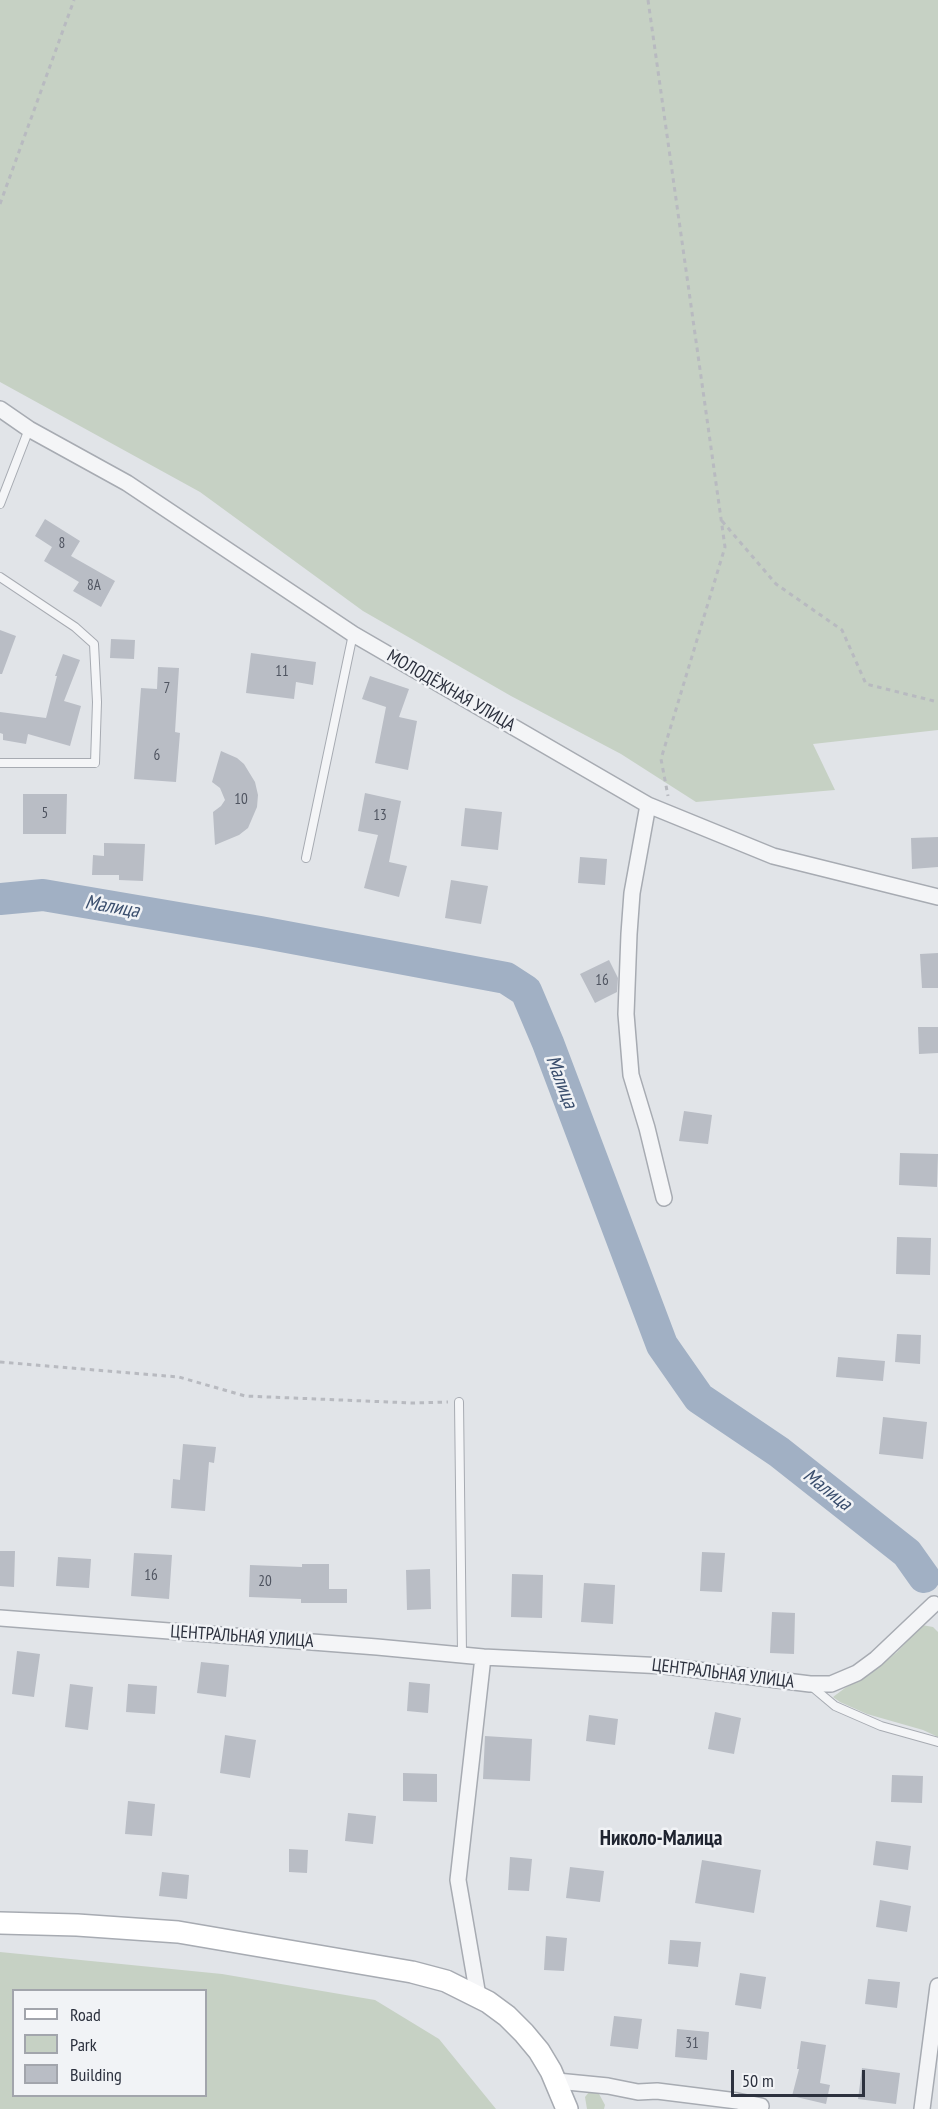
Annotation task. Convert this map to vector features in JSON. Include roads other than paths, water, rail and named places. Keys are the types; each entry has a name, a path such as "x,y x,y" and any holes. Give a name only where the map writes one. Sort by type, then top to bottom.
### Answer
{"street":[{"name":"МОЛОДЁЖНАЯ УЛИЦА","path":"0,409 29,429 127,483 353,634 648,805 772,856 938,897"},
{"path":"648,805 632,892 628,934 626,1014 631,1075 664,1198"},
{"name":"ЦЕНТРАЛЬНАЯ УЛИЦА","path":"0,1618 483,1657 665,1666 810,1684 831,1684 857,1673 876,1659 936,1604"},
{"path":"478,1996 458,1880 483,1657"},
{"path":"0,1923 77,1925 178,1932 412,1972 446,1981 478,1996 498,2009 524,2032 546,2061 557,2081 567,2109"},
{"path":"922,2109 938,1986"},
{"path":"557,2081 608,2086 638,2092 657,2091 761,2106"}],"lane":[{"path":"0,504 29,429"},
{"path":"0,578 75,627 94,644 97,702 95,763 0,763"},
{"path":"306,858 353,634"},
{"path":"459,1402 462,1654"},
{"path":"810,1684 835,1706 881,1725 938,1742"}],"waterway":[{"name":"Малица","path":"0,899 43,895 260,932 506,978 526,991 548,1043 662,1345 699,1398 779,1452 907,1553 924,1577"}],"district":[{"name":"Николо-Малица","path":"661,1839"}]}
